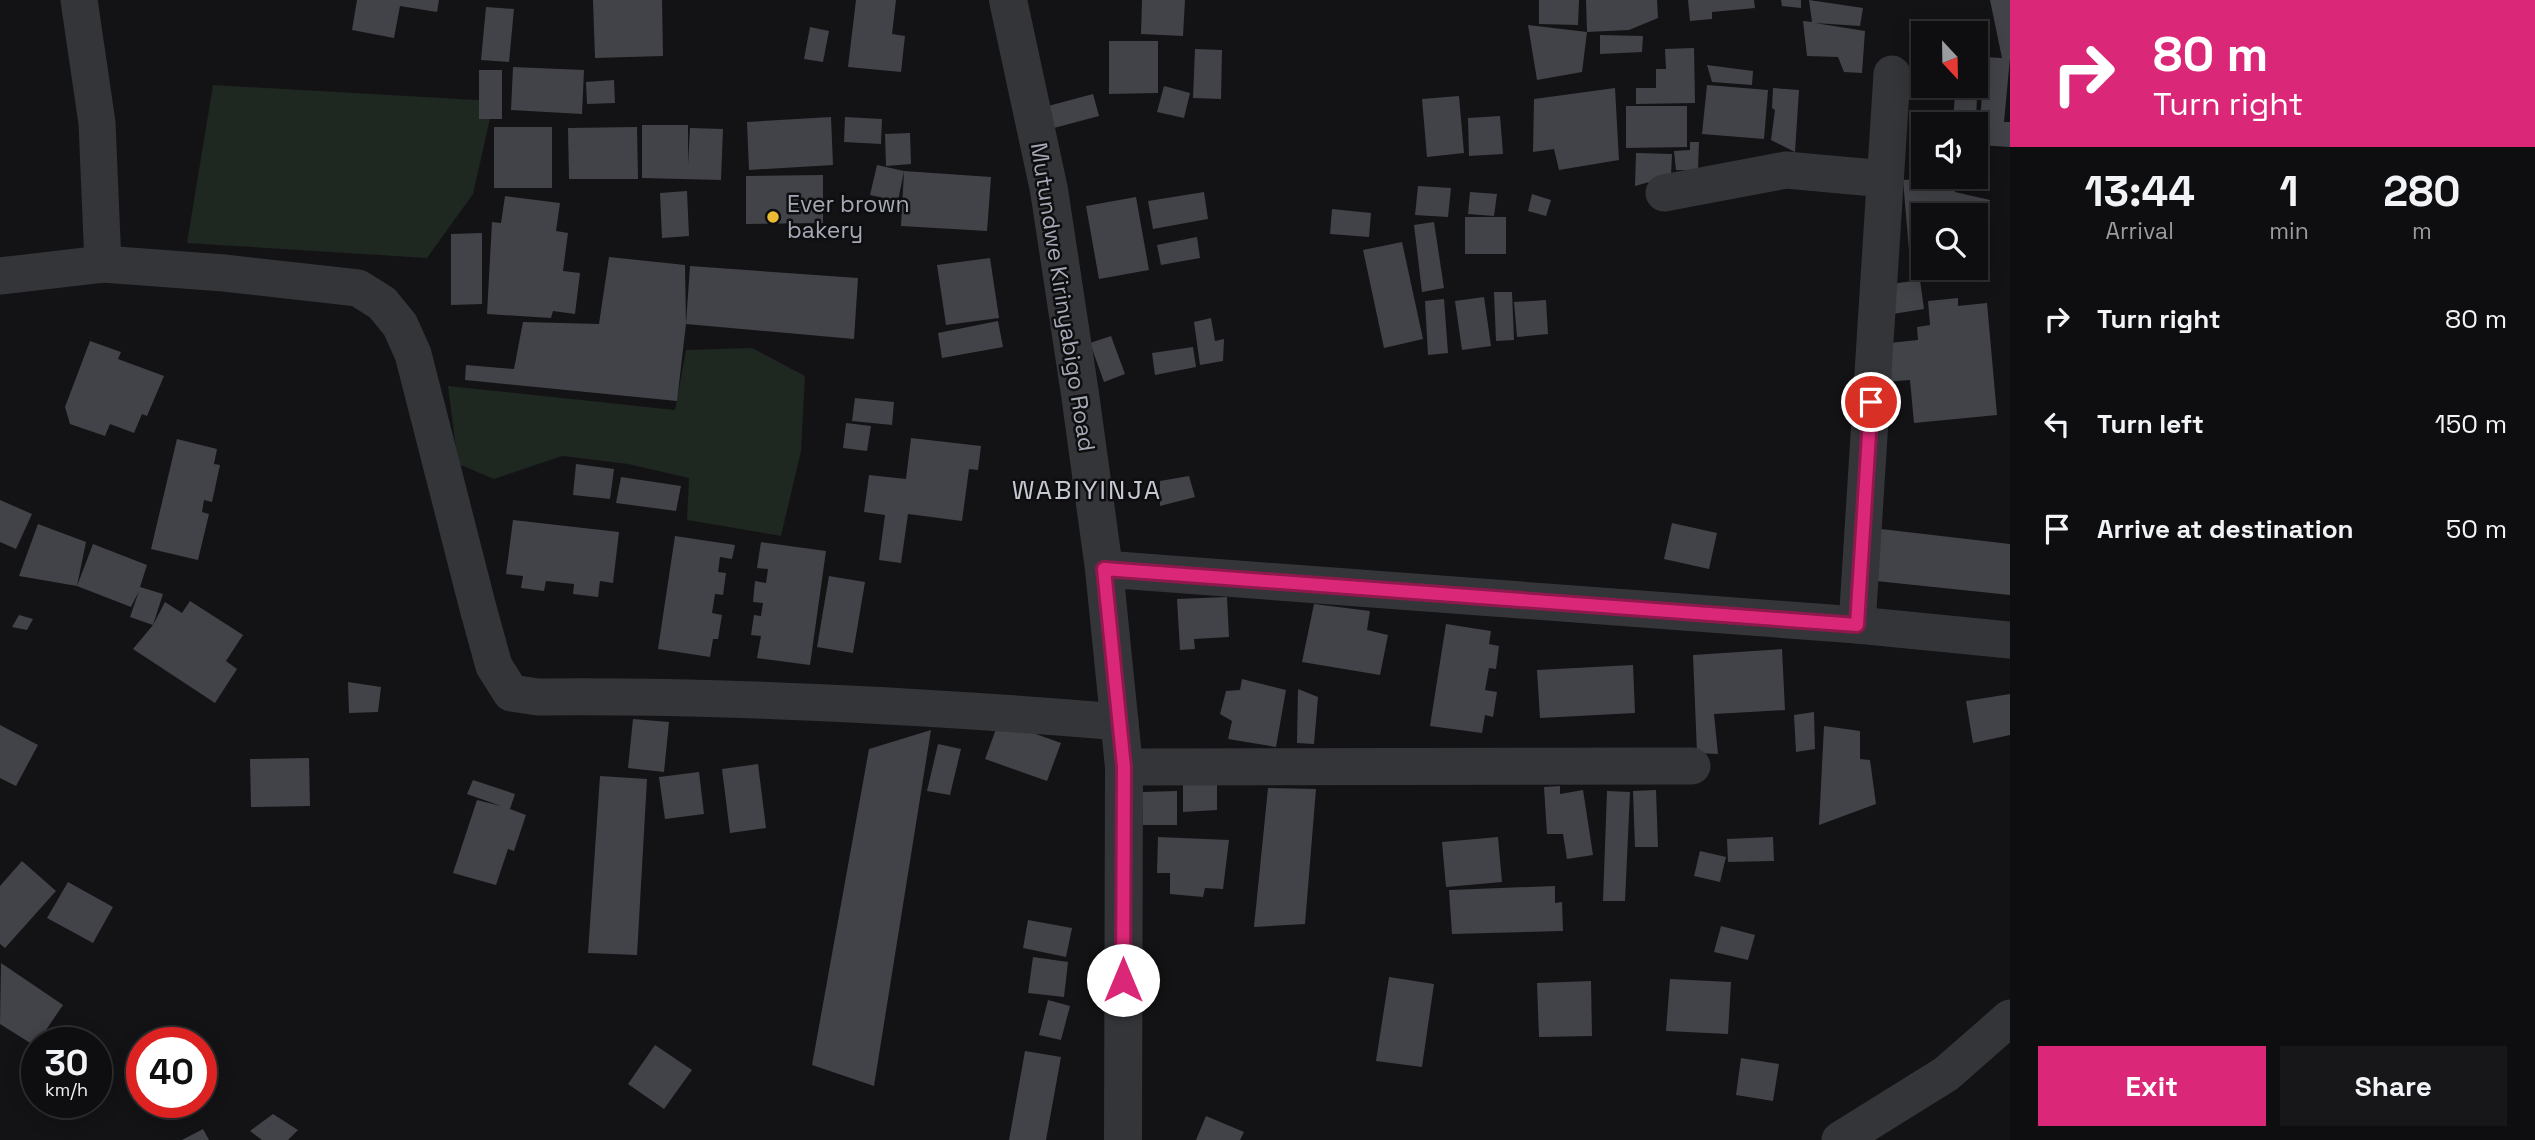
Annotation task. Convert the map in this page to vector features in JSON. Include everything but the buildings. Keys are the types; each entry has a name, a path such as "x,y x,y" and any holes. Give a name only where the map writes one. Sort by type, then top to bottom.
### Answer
{"street":[{"path":"79,0 97,123 103,264"},
{"name":"Mutundwe Kirinyabigo Road","path":"1008,0 1049,190 1104,569 1120,722 1124,767 1123,1140"},
{"path":"1857,625 1892,74"},
{"path":"1664,193 1786,170 1885,179"},
{"path":"0,276 103,264 224,273 358,288 382,303 400,325 413,354 463,557 491,654 501,681 511,693 538,697 741,699 908,706 1120,722"},
{"path":"1104,569 1857,625 2010,640"},
{"path":"1124,767 1692,766"},
{"path":"1840,1140 1945,1073 2010,1018"}],"shaded area":[{"path":"213,85 494,101 473,194 427,258 187,243"},
{"path":"752,348 805,376 801,451 781,536 687,520 689,478 628,464 562,456 494,479 458,464 448,386 675,410 686,350"}],"place":[{"name":"Ever brown bakery","path":"773,217"}],"district":[{"name":"WABIYINJA","path":"1087,490"}],"route":[{"path":"1123,980 1124,767 1104,569 1857,625 1871,402"}]}
